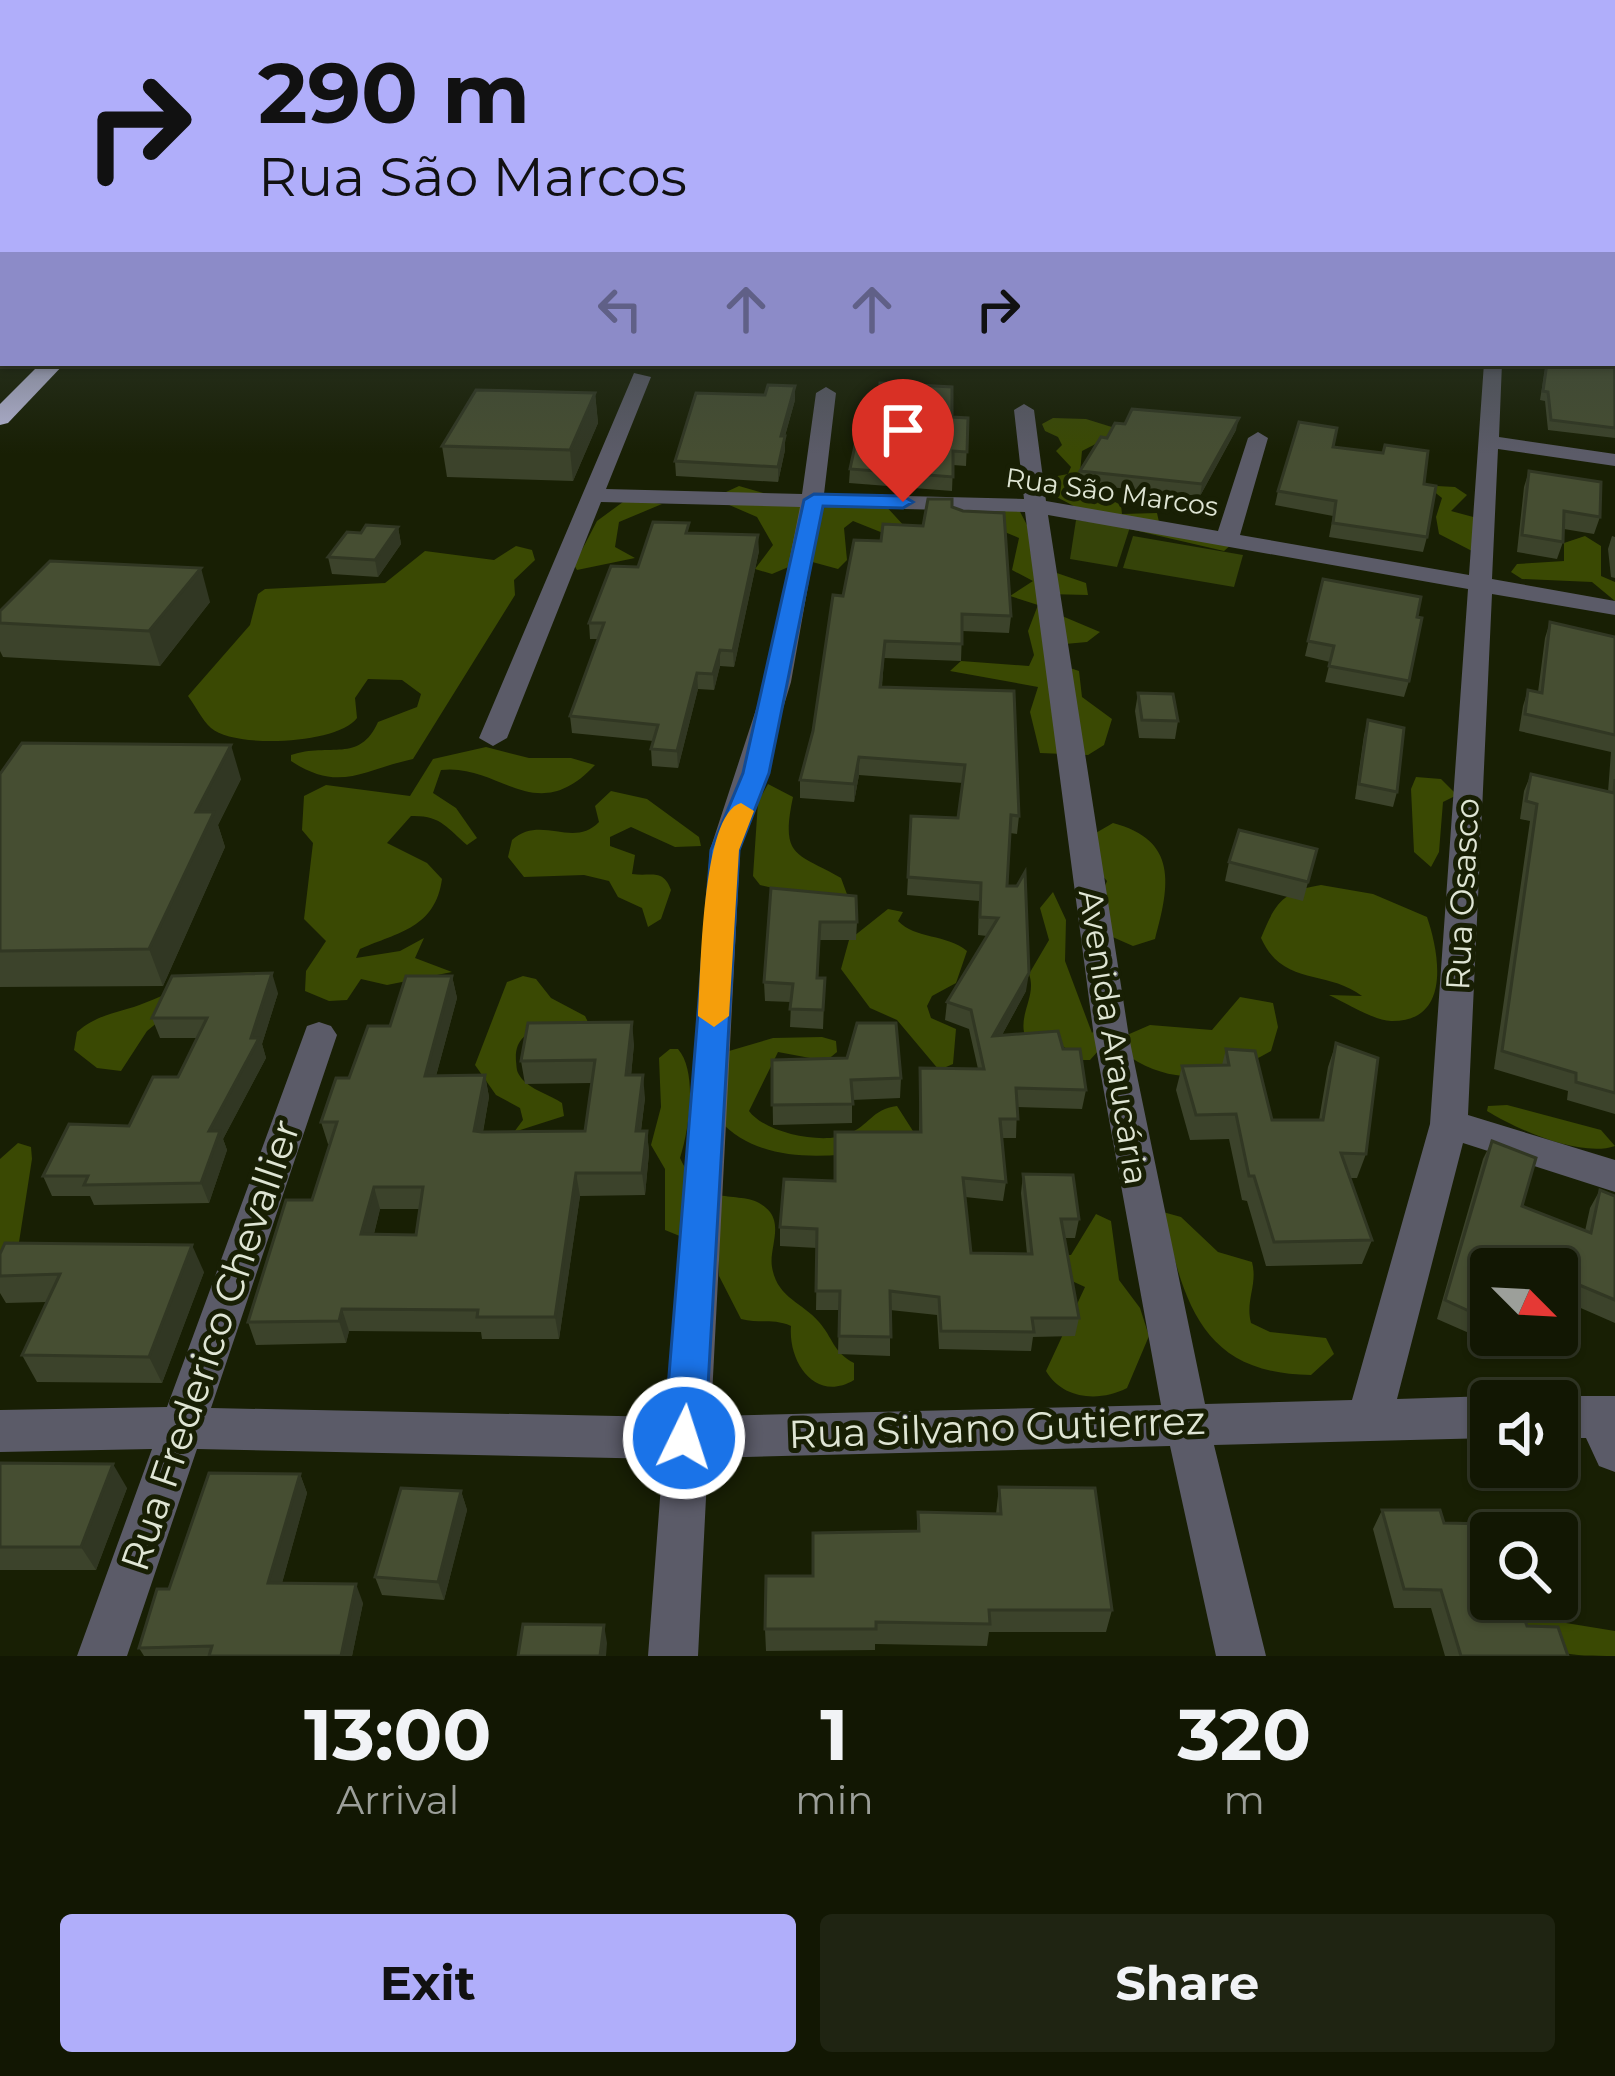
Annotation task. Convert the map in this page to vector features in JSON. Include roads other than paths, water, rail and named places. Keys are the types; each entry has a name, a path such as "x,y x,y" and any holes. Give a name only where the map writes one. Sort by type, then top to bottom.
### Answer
{"highway":[{"path":"0,418 51,366"}],"street":[{"name":"Rua Osasco","path":"1370,1416 1448,1124 1493,366"},
{"path":"493,739 641,377"},
{"path":"673,1656 725,850 756,773 814,500 826,393"},
{"name":"Avenida Araucária","path":"1024,410 1124,1120 1182,1421 1241,1656"},
{"path":"1227,539 1258,438"},
{"path":"1491,442 1615,460"},
{"name":"Rua São Marcos","path":"594,495 1035,506 1615,608"},
{"name":"Rua Frederico Chevallier","path":"102,1656 178,1428 320,1035"},
{"path":"1448,1124 1615,1176"},
{"name":"Rua Silvano Gutierrez","path":"0,1431 178,1428 684,1438 1470,1417"}]}
